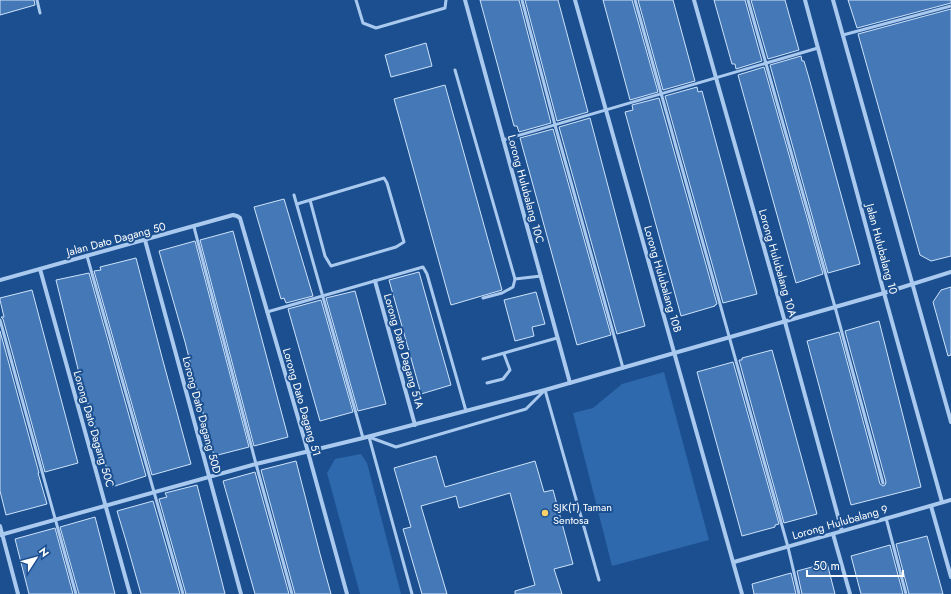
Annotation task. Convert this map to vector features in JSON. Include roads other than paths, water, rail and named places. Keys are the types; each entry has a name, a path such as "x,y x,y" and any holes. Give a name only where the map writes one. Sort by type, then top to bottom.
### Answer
{"street":[{"name":"Lorong Hulubalang 10C","path":"465,0 570,383"},
{"name":"Lorong Hulubalang 10B","path":"575,0 742,594"},
{"name":"Lorong Hulubalang 10A","path":"694,0 785,322 842,531"},
{"name":"Jalan Hulubalang 10","path":"805,0 942,502"},
{"name":"Jalan Hulubalang 10","path":"833,0 951,422"},
{"name":"Jalan Dato Dagang 50","path":"0,280 237,216"},
{"name":"Lorong Dato Dagang 51","path":"237,216 240,218 308,452 346,594"},
{"name":"Lorong Dato Dagang 50D","path":"145,240 241,594"},
{"name":"Lorong Dato Dagang 50C","path":"40,269 130,594"},
{"path":"1,535 256,464 369,437 545,390 785,322 951,272"},
{"name":"Lorong Dato Dagang 51A","path":"375,282 415,425"},
{"name":"Lorong Hulubalang 9","path":"734,562 951,500"},
{"path":"931,506 951,577"},
{"path":"0,526 1,535 18,594"},
{"path":"833,534 850,594"}],"lane":[{"path":"37,0 40,13"},
{"path":"356,0 363,23 376,28 445,8 446,0"},
{"path":"522,0 555,125 623,368"},
{"path":"635,0 788,546 799,594"},
{"path":"748,0 767,63 883,483"},
{"path":"843,35 951,6"},
{"path":"504,140 818,48"},
{"path":"455,70 515,279 513,287 502,293 483,298"},
{"path":"297,204 310,200 384,178 387,183 404,242 396,246 331,266 325,256 310,200"},
{"path":"294,195 363,438"},
{"path":"194,227 256,464 292,594"},
{"path":"87,256 183,594"},
{"path":"267,312 423,267 427,274 466,411"},
{"path":"515,279 541,276"},
{"path":"0,320 76,594"},
{"path":"483,360 557,338"},
{"path":"487,383 503,379 510,370 504,354"},
{"path":"369,437 396,447 526,409 545,390 600,580"},
{"path":"369,437 412,594"},
{"path":"886,518 906,594"}],"place":[{"name":"SJK(T) Taman Sentosa","path":"545,513"}]}
